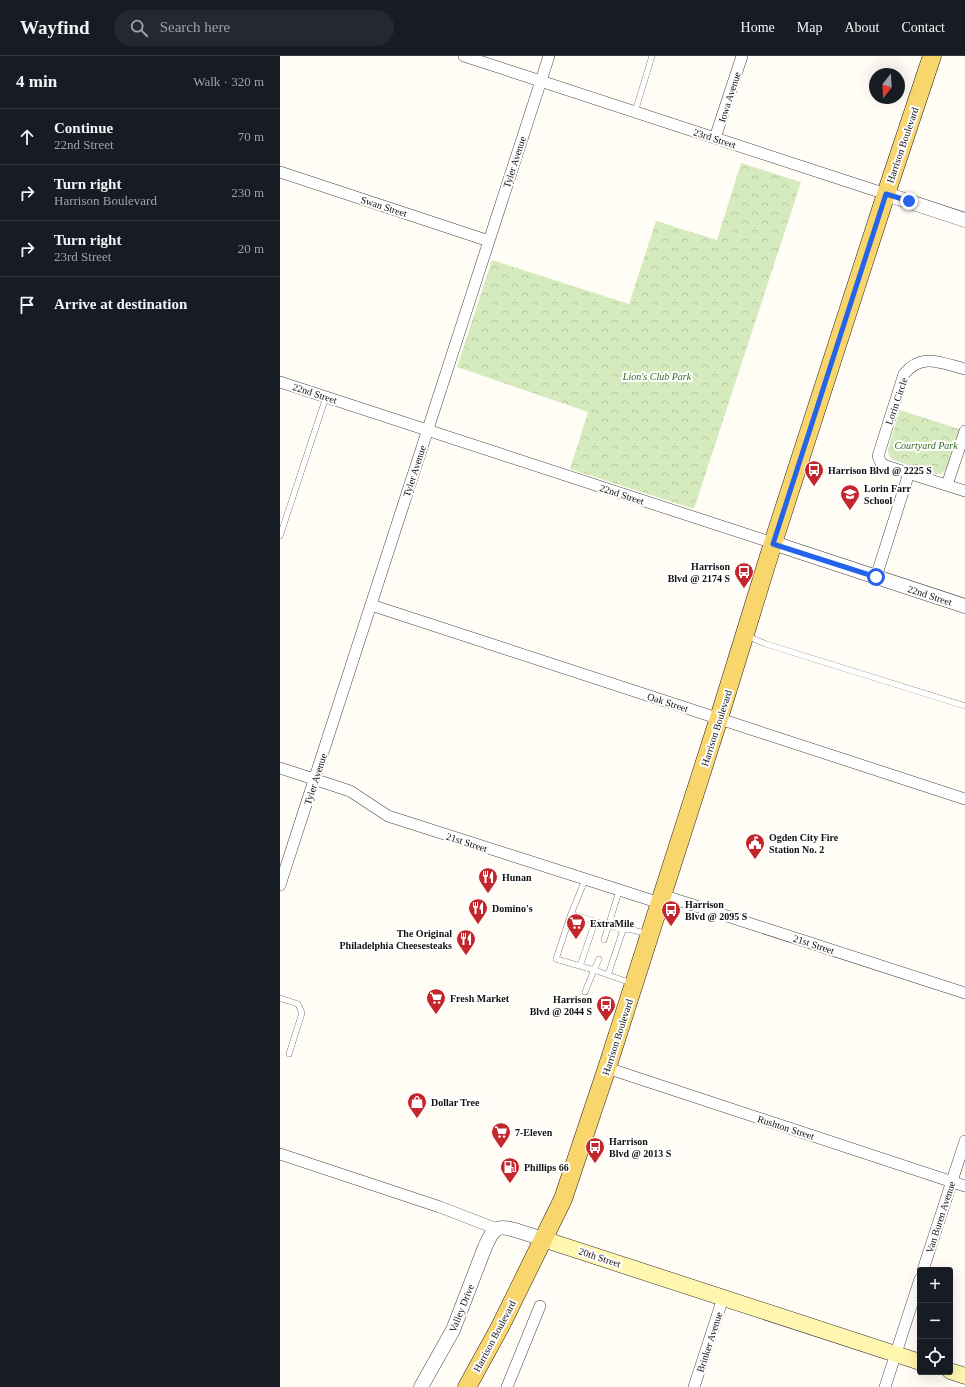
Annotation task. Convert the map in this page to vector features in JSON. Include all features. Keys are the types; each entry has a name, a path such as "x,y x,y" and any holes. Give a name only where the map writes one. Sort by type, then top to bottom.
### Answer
{"main road":[{"name":"Harrison Boulevard","path":"467,1387 500,1327 563,1199 720,718 773,544 932,56"},
{"name":"20th Street","path":"543,1239 917,1361"},
{"path":"953,1372 965,1376"}],"street":[{"name":"23rd Street","path":"464,56 965,220"},
{"name":"Tyler Avenue","path":"280,885 549,56"},
{"name":"Iowa Avenue","path":"715,138 742,56"},
{"name":"Swan Street","path":"280,172 489,241"},
{"name":"Lorin Circle","path":"965,370 931,360 922,360 909,369 904,374 878,456 882,463 886,466 965,491"},
{"name":"22nd Street","path":"280,382 965,606"},
{"path":"947,485 965,431"},
{"path":"876,577 909,473"},
{"name":"Oak Street","path":"371,605 965,799"},
{"name":"21st Street","path":"280,768 350,791 388,816 619,891 661,899 965,993"},
{"name":"Rushton Street","path":"607,1068 965,1186"},
{"name":"Van Buren Avenue","path":"924,1267 965,1141"},
{"name":"20th Street","path":"280,1154 440,1207 497,1229 504,1228 543,1239"},
{"name":"Valley Drive","path":"421,1387 453,1330 488,1240 491,1234 497,1229"},
{"path":"885,1387 917,1288"},
{"name":"Brinker Avenue","path":"694,1387 723,1298"},
{"path":"507,1387 540,1306"}],"lane":[{"path":"635,112 652,56"},
{"path":"280,536 326,397"},
{"path":"745,635 766,644 965,706"},
{"path":"585,880 571,914 556,959 634,984"},
{"path":"604,940 619,891"},
{"path":"571,914 623,930 629,929 650,934"},
{"path":"580,966 595,922"},
{"path":"608,975 623,930"},
{"path":"585,992 599,959"},
{"path":"280,998 298,1004 302,1013 289,1054"}],"green space":[{"name":"Lion's Club Park","path":"741,163 801,182 694,509 570,469 588,412 457,367 492,260 629,304 656,221 717,240"},
{"name":"Courtyard Park","path":"900,410 959,429 946,469 941,474 936,474 893,460 890,457 888,449"}],"place":[{"name":"Harrison Blvd @ 2225 S","path":"814,487"},
{"name":"Lorin Farr School","path":"850,511"},
{"name":"Harrison Blvd @ 2174 S","path":"744,589"},
{"name":"Ogden City Fire Station No. 2","path":"755,860"},
{"name":"Hunan","path":"488,894"},
{"name":"Domino's","path":"478,925"},
{"name":"Harrison Blvd @ 2095 S","path":"671,927"},
{"name":"ExtraMile","path":"576,940"},
{"name":"The Original Philadelphia Cheesesteaks","path":"466,956"},
{"name":"Fresh Market","path":"436,1015"},
{"name":"Harrison Blvd @ 2044 S","path":"606,1022"},
{"name":"Dollar Tree","path":"417,1119"},
{"name":"7-Eleven","path":"501,1149"},
{"name":"Harrison Blvd @ 2013 S","path":"595,1164"},
{"name":"Phillips 66","path":"510,1184"}],"route":[{"path":"876,577 773,544 886,194 909,201"}]}
